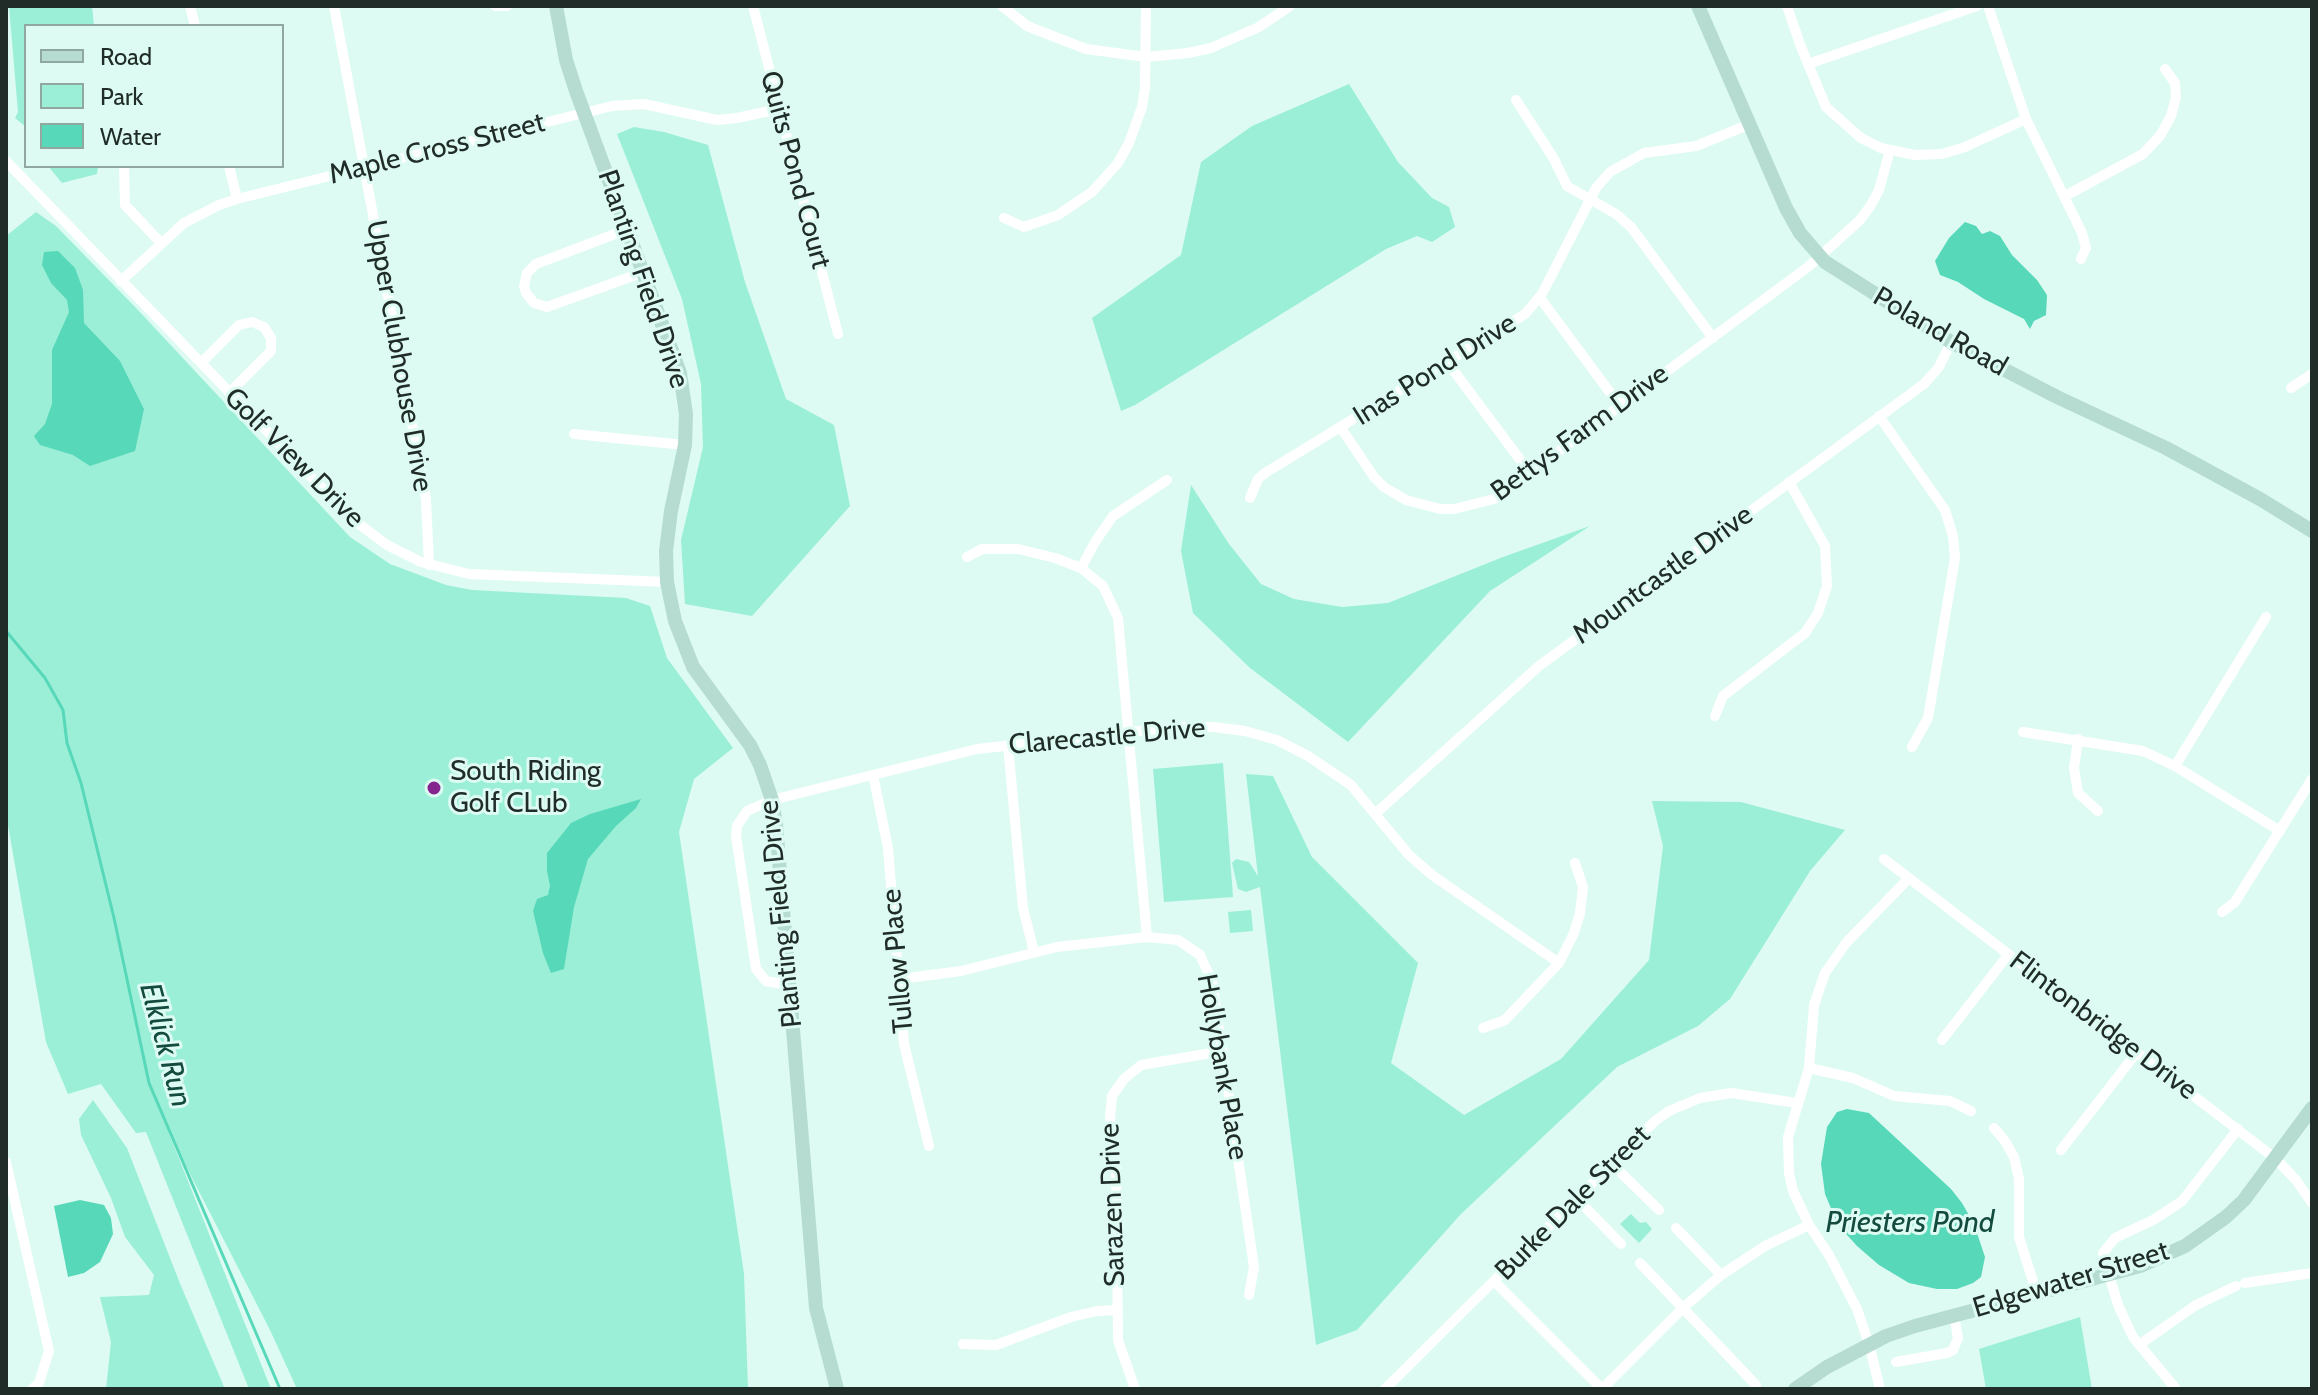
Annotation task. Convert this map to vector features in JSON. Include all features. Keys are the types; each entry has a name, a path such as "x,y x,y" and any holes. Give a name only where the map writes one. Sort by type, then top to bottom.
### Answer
{"street":[{"name":"Upper Clubhouse Drive","path":"334,6 426,499 429,565"},
{"path":"495,6 507,6"},
{"name":"Planting Field Drive","path":"556,6 566,60 680,373 686,414 685,445 668,531 667,582 675,621 693,667 750,745 772,800 816,1308 837,1389"},
{"name":"Quits Pond Court","path":"753,6 838,334"},
{"path":"1002,6 1027,26 1086,49 1146,57 1211,48 1259,27 1290,6"},
{"path":"1004,218 1024,227 1040,222 1075,205 1118,163 1136,125 1145,88 1146,6"},
{"name":"Poland Road","path":"1698,6 1786,208 1800,233 1820,256 1857,284 1951,342 2057,397 2166,448 2312,531"},
{"path":"1787,6 1826,107 1861,138 1890,150 1915,155 1955,151 2026,119"},
{"path":"1808,64 1977,6"},
{"path":"1988,6 2026,119 2082,233 2086,248 2081,259"},
{"path":"2065,196 2143,154 2160,136 2171,116 2176,97 2175,83 2165,69"},
{"path":"1516,100 1554,159 1567,186 1616,214 1631,227 1713,338"},
{"name":"Maple Cross Street","path":"121,281 199,213 237,199 612,106 644,104 717,120 779,109"},
{"name":"Inas Pond Drive","path":"1250,498 1258,479 1265,473 1517,321 1540,298 1602,180 1635,157 1696,146 1748,125"},
{"name":"Bettys Farm Drive","path":"1341,428 1366,468 1384,487 1406,500 1422,506 1454,509 1494,499 1820,256 1860,220 1871,205 1879,190 1890,150"},
{"name":"Golf View Drive","path":"6,161 11,174 121,281 351,518 387,545 429,565 488,576 667,582"},
{"path":"124,168 122,188 125,205 161,243"},
{"path":"229,168 237,199"},
{"path":"628,229 536,264 527,273 526,293 534,303 547,307 644,272"},
{"path":"1540,298 1620,406"},
{"path":"201,363 239,325 252,322 264,327 271,338 271,351 229,393"},
{"name":"Mountcastle Drive","path":"1375,814 1539,666 1924,384 1939,367 1951,342"},
{"path":"1448,363 1530,473"},
{"path":"2291,388 2312,374"},
{"path":"1879,416 1945,510 1953,536 1955,558 1928,718 1912,747"},
{"path":"574,434 685,445"},
{"path":"1081,568 1113,516 1167,480"},
{"path":"1715,716 1723,696 1805,633 1818,613 1827,586 1825,546 1789,482"},
{"path":"967,557 982,549 1018,549 1081,568 1103,586 1118,618 1147,937"},
{"path":"2175,766 2266,617"},
{"name":"Clarecastle Drive","path":"789,985 766,981 756,969 736,841 737,826 742,817 756,805 977,749 1176,727 1245,731 1277,740 1308,756 1351,785 1409,855 1432,875 1559,963"},
{"path":"2023,732 2143,751 2175,766 2280,831"},
{"path":"2078,739 2074,768 2078,793 2098,811"},
{"path":"1008,745 1023,908 1034,952"},
{"name":"Tullow Place","path":"873,775 888,848 904,1044 929,1146"},
{"path":"2222,912 2235,902 2312,779"},
{"name":"Flintonbridge Drive","path":"1884,859 2276,1159 2312,1203"},
{"path":"1483,1028 1505,1020 1559,963 1580,913 1583,887 1575,863"},
{"path":"1880,1389 1869,1344 1844,1281 1809,1225 1793,1191 1788,1137 1809,1068 1814,1005 1825,973 1846,943 1909,878"},
{"name":"Hollybank Place","path":"900,979 961,971 1074,944 1147,937 1186,943 1204,961 1212,981 1254,1267 1249,1295"},
{"path":"1942,1040 2008,955"},
{"name":"Sarazen Drive","path":"1135,1389 1122,1357 1117,1310 1116,1166 1110,1117 1112,1096 1124,1079 1141,1065 1223,1051"},
{"path":"2061,1150 2137,1052"},
{"path":"1809,1068 1853,1078 1894,1096 1950,1101 1971,1111"},
{"name":"Burke Dale Street","path":"1385,1389 1655,1121 1669,1111 1700,1098 1731,1093 1797,1103"},
{"name":"Edgewater Street","path":"1795,1389 1869,1344 1915,1326 2109,1275 2163,1257 2207,1232 2244,1200 2312,1108"},
{"path":"1994,1128 2014,1157 2019,1179 2019,1237 2037,1294"},
{"path":"2103,1253 2115,1238 2155,1219 2182,1201 2238,1129"},
{"path":"6,1162 49,1351 39,1383 32,1389"},
{"path":"1612,1164 1659,1210"},
{"path":"1577,1199 1621,1244"},
{"path":"1494,1281 1602,1389 1684,1307 1721,1275 1765,1246 1809,1225"},
{"path":"1676,1228 1721,1275"},
{"path":"1640,1263 1756,1385"},
{"path":"2139,1345 2196,1305 2240,1285 2312,1273"},
{"path":"2109,1275 2121,1313 2139,1345 2176,1389"},
{"path":"963,1344 996,1345 1084,1313 1117,1310"},
{"path":"1896,1362 1953,1350 1958,1338 1954,1315"}],"green space":[{"path":"9,6 92,6 94,24 24,24 24,125 15,118 18,112"},
{"path":"1349,84 1398,162 1432,198 1449,207 1455,227 1432,242 1417,236 1386,249 1121,411 1092,318 1181,255 1201,162 1252,126"},
{"path":"634,127 708,145 745,282 786,399 834,425 850,506 752,616 685,604 681,540 703,447 701,384 682,299 617,134"},
{"path":"50,168 98,168 97,174 62,183"},
{"path":"36,212 56,226 137,309 350,537 390,564 446,585 472,590 626,598 650,606 667,658 733,748 694,779 679,832 744,1274 748,1389 297,1389 168,1131 271,1389 249,1389 146,1132 136,1133 101,1084 68,1094 46,1042 6,814 6,236"},
{"path":"1191,485 1229,544 1261,584 1294,599 1342,607 1388,603 1590,526 1490,591 1348,742 1250,668 1193,613 1181,551"},
{"path":"1223,763 1233,897 1164,902 1153,769"},
{"path":"1246,774 1273,776 1312,857 1418,963 1391,1063 1464,1115 1561,1059 1649,960 1663,846 1652,801 1741,802 1845,830 1810,871 1730,999 1698,1026 1617,1067 1461,1214 1357,1330 1316,1345 1260,887 1246,892 1238,889 1232,863 1236,859 1249,862 1258,876"},
{"path":"1251,910 1253,931 1230,933 1228,912"},
{"path":"93,1100 127,1148 225,1389 106,1389 111,1342 100,1297 149,1295 154,1275 125,1237 111,1198 81,1135 79,1119"},
{"path":"1631,1214 1652,1229 1639,1243 1620,1224"},
{"path":"2080,1317 2092,1389 1986,1389 1979,1349"}],"water":[{"path":"1965,222 1976,226 1982,234 1990,231 2000,236 2012,255 2047,295 2046,315 2034,321 2030,329 2024,319 1940,275 1935,261 1949,238"},
{"path":"58,251 75,268 83,290 84,323 120,361 144,409 135,451 90,466 73,455 40,445 34,436 45,424 52,404 52,350 69,312 67,300 51,283 42,265 44,252"},
{"path":"641,799 588,859 574,907 564,969 551,973 533,911 537,899 548,895 547,853 571,823"},
{"name":"Priesters Pond","path":"1847,1109 1869,1113 1951,1189 1974,1224 1985,1257 1981,1277 1957,1289 1937,1289 1909,1283 1879,1265 1838,1225 1825,1194 1821,1164 1827,1127 1837,1112"},
{"path":"80,1200 104,1205 111,1218 113,1234 100,1262 84,1273 68,1277 54,1206"}],"waterway":[{"name":"Elklick Run","path":"6,631 45,678 63,710 67,743 81,783 114,918 149,1083 280,1389"}],"place":[{"name":"South Riding Golf CLub","path":"434,788"}]}
